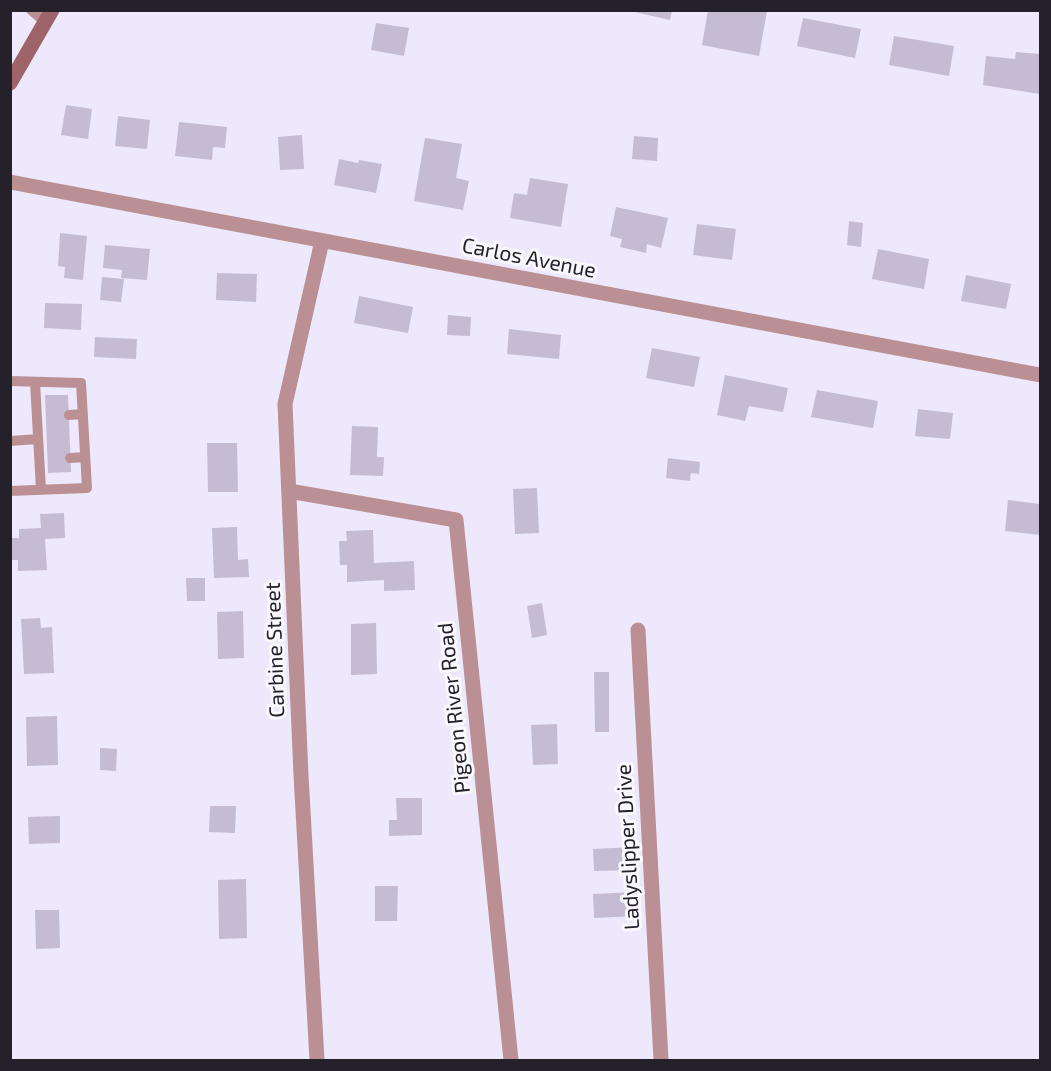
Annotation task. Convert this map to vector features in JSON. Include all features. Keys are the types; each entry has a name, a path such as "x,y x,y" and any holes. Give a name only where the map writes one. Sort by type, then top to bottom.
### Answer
{"street":[{"path":"10,83 49,16"},
{"name":"Carlos Avenue","path":"10,182 1041,375"},
{"name":"Carbine Street","path":"317,1060 301,775 285,404 322,241"},
{"name":"Pigeon River Road","path":"289,491 456,520 511,1060"},
{"name":"Ladyslipper Drive","path":"638,630 661,1060"}],"lane":[{"path":"31,10 49,16"},
{"path":"10,381 81,383 87,488 10,491"},
{"path":"35,382 41,414 38,439 43,459 41,490"},
{"path":"69,415 82,414"},
{"path":"10,441 38,439"},
{"path":"70,458 85,457"}],"building":[{"path":"626,10 672,10 670,20"},
{"path":"708,10 767,11 759,56 702,45"},
{"path":"803,18 861,29 855,58 797,46"},
{"path":"376,23 409,28 404,56 371,50"},
{"path":"894,36 954,46 949,76 889,65"},
{"path":"1016,52 1040,54 1040,94 983,85 986,56 1015,59"},
{"path":"66,105 92,109 88,139 61,135"},
{"path":"118,116 150,120 147,149 115,146"},
{"path":"179,122 227,127 225,148 213,147 212,160 175,156"},
{"path":"302,135 304,169 280,170 278,137"},
{"path":"634,136 658,138 657,161 632,159"},
{"path":"425,138 462,144 456,178 469,181 463,210 414,201"},
{"path":"339,159 382,164 376,193 334,185"},
{"path":"530,178 568,184 561,227 510,218 514,193 527,195"},
{"path":"616,207 668,218 661,248 647,244 646,253 620,247 622,239 610,236"},
{"path":"849,221 863,223 861,247 847,245"},
{"path":"697,224 736,229 732,260 693,255"},
{"path":"60,233 87,236 83,280 64,278 65,267 58,266"},
{"path":"105,245 150,249 147,280 121,278 122,270 103,268"},
{"path":"878,249 929,259 924,289 872,279"},
{"path":"217,273 257,274 256,302 216,300"},
{"path":"966,275 1011,284 1006,309 961,301"},
{"path":"102,277 124,279 121,302 100,300"},
{"path":"359,296 413,307 408,333 354,323"},
{"path":"45,303 82,304 81,330 44,328"},
{"path":"448,315 471,317 470,336 447,335"},
{"path":"509,329 561,335 559,359 507,354"},
{"path":"95,337 137,339 136,359 94,357"},
{"path":"652,348 700,357 694,387 646,378"},
{"path":"725,375 788,388 783,412 749,406 745,421 717,415"},
{"path":"817,390 878,401 873,428 811,417"},
{"path":"45,395 68,395 71,472 48,473"},
{"path":"918,409 953,413 950,439 915,436"},
{"path":"352,426 378,427 377,457 384,457 383,476 350,475"},
{"path":"207,443 237,443 238,492 208,492"},
{"path":"668,458 700,462 699,474 691,473 690,481 666,478"},
{"path":"537,488 539,533 515,534 513,489"},
{"path":"1008,500 1040,504 1040,535 1005,531"},
{"path":"64,513 65,538 45,539 47,570 18,571 18,560 10,560 10,538 19,538 19,529 41,528 40,514"},
{"path":"237,527 238,560 248,559 249,577 214,578 212,528"},
{"path":"373,530 374,563 414,561 415,590 384,591 384,580 347,582 347,565 340,565 339,541 347,541 346,531"},
{"path":"186,578 205,578 205,601 187,601"},
{"path":"542,603 547,635 532,638 527,606"},
{"path":"243,611 244,658 218,659 217,612"},
{"path":"40,618 41,628 52,627 54,673 24,674 21,619"},
{"path":"376,623 377,674 351,675 351,624"},
{"path":"594,672 609,672 609,732 595,732"},
{"path":"57,716 58,765 27,766 26,717"},
{"path":"557,724 558,764 533,765 531,725"},
{"path":"100,748 117,749 116,771 100,770"},
{"path":"396,798 422,798 422,835 389,836 389,820 397,820"},
{"path":"210,806 236,806 235,833 209,832"},
{"path":"60,816 60,843 29,844 28,817"},
{"path":"633,847 634,870 594,871 593,849"},
{"path":"246,879 247,938 219,939 218,880"},
{"path":"375,886 398,886 397,921 375,921"},
{"path":"635,892 636,916 594,918 593,894"},
{"path":"35,910 59,910 60,948 36,949"}]}
